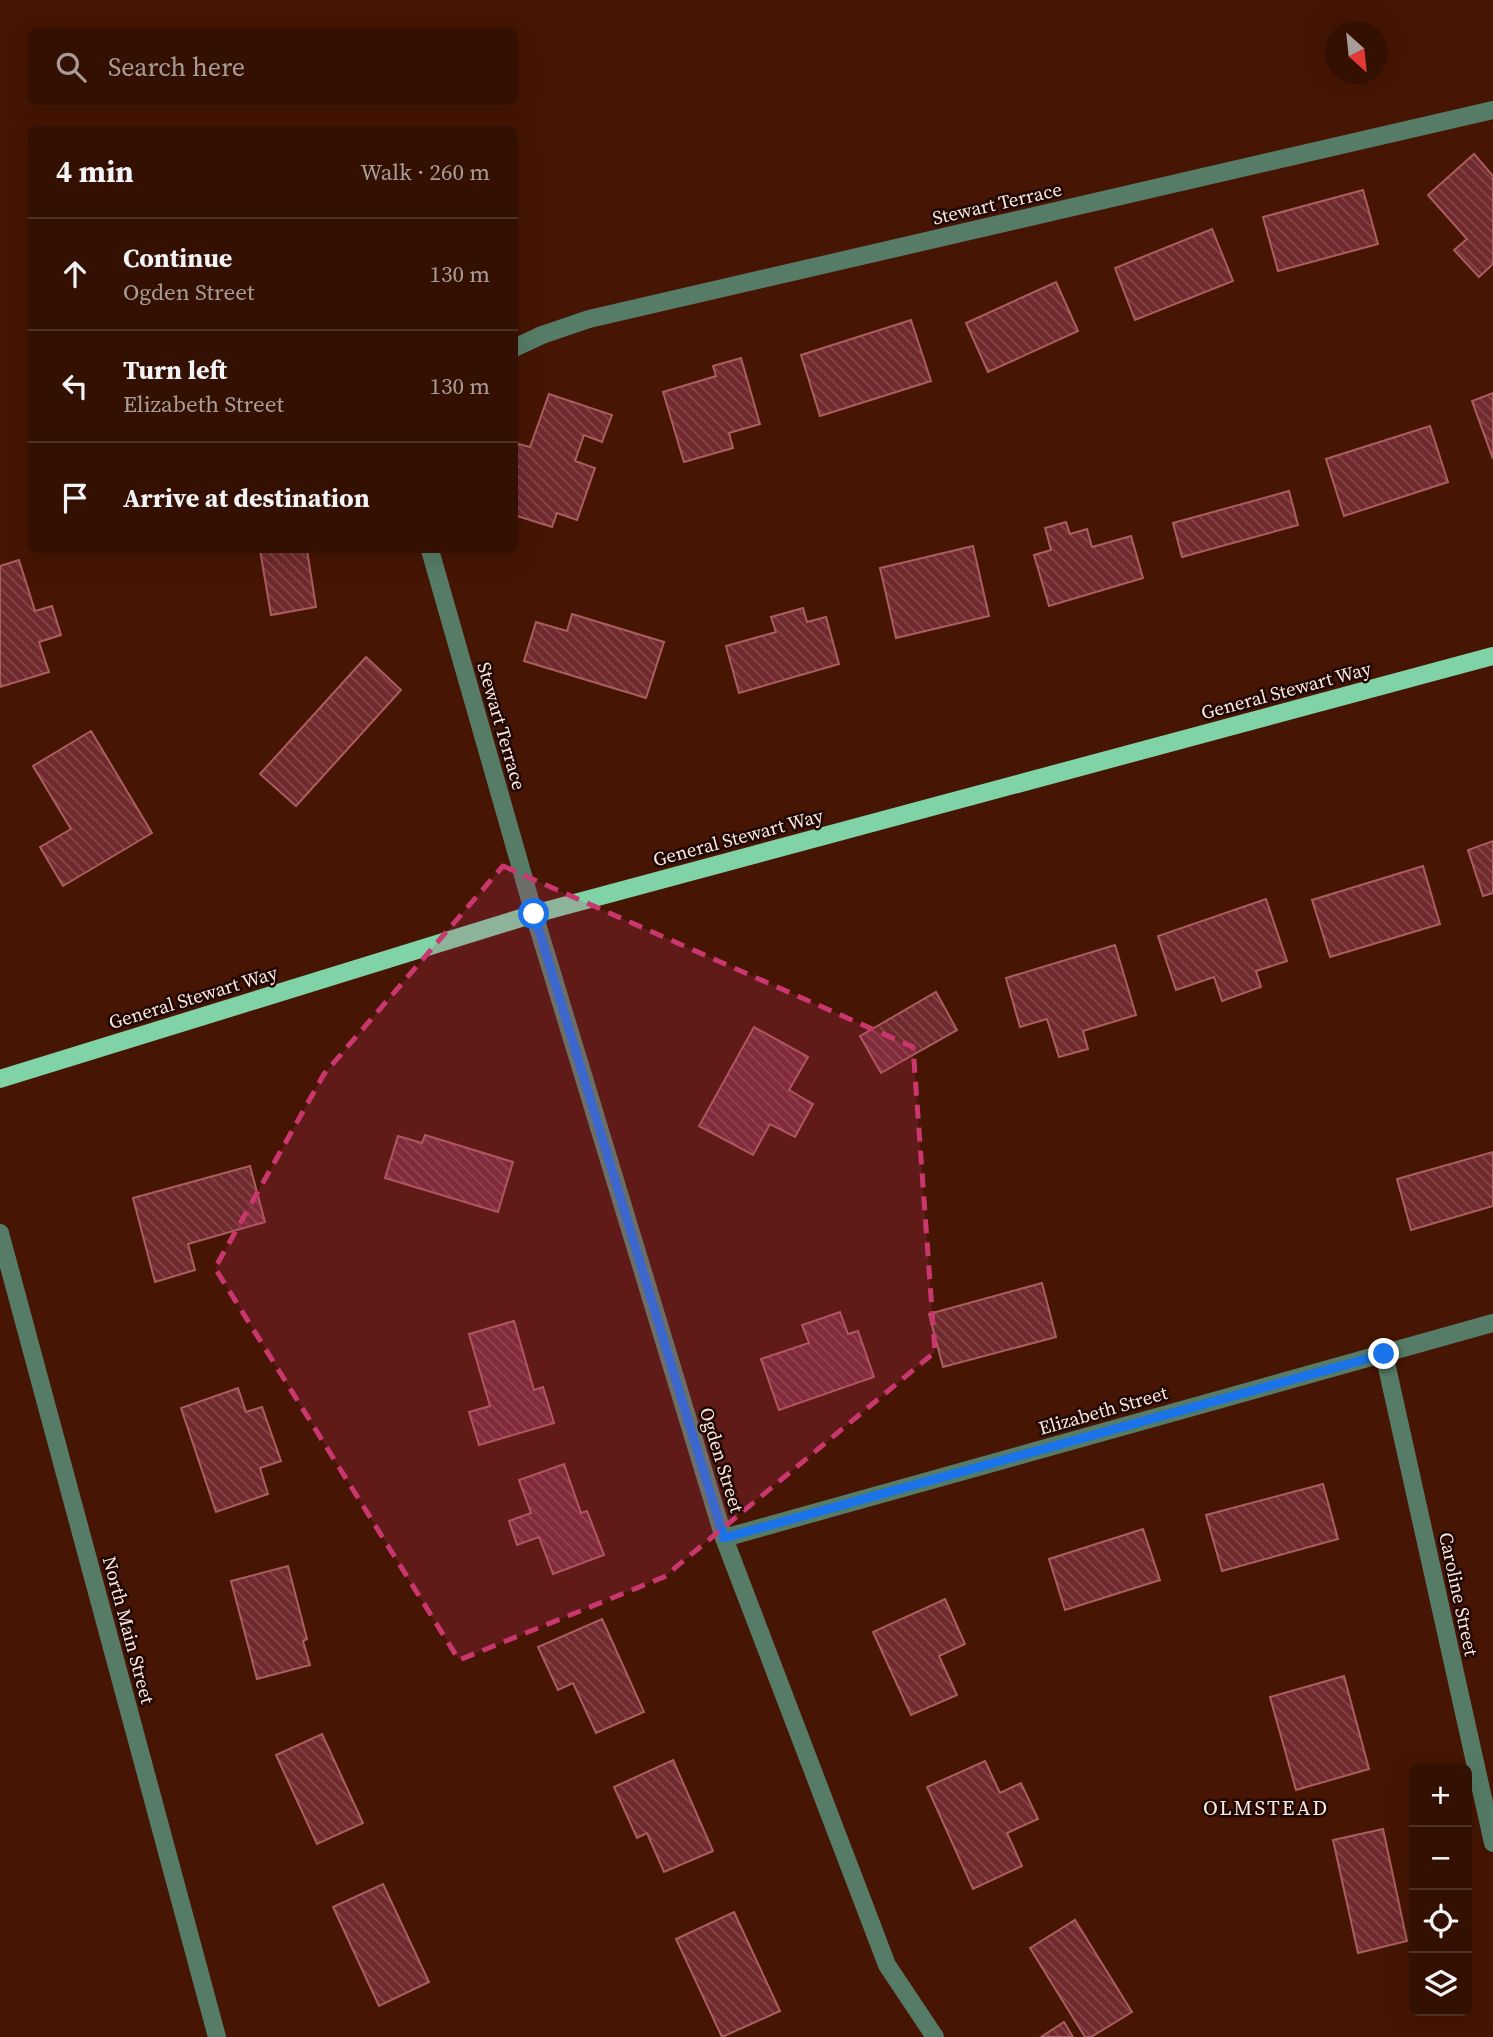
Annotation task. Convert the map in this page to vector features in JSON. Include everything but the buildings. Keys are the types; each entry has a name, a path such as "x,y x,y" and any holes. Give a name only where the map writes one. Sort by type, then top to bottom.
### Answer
{"main road":[{"name":"General Stewart Way","path":"0,1079 534,914 1493,656"}],"street":[{"name":"Stewart Terrace","path":"518,346 542,335 589,320 1493,110"},
{"name":"Stewart Terrace","path":"431,553 534,914"},
{"name":"Ogden Street","path":"534,914 724,1538 887,1965 935,2037"},
{"name":"North Main Street","path":"0,1233 217,2037"},
{"name":"Elizabeth Street","path":"724,1538 1493,1323"},
{"name":"Caroline Street","path":"1384,1354 1493,1843"}],"highlighted area":[{"path":"503,866 913,1047 935,1352 664,1577 459,1660 215,1268 324,1074"}],"district":[{"name":"OLMSTEAD","path":"1266,1808"}],"route":[{"path":"534,914 724,1538 1384,1354"}]}
